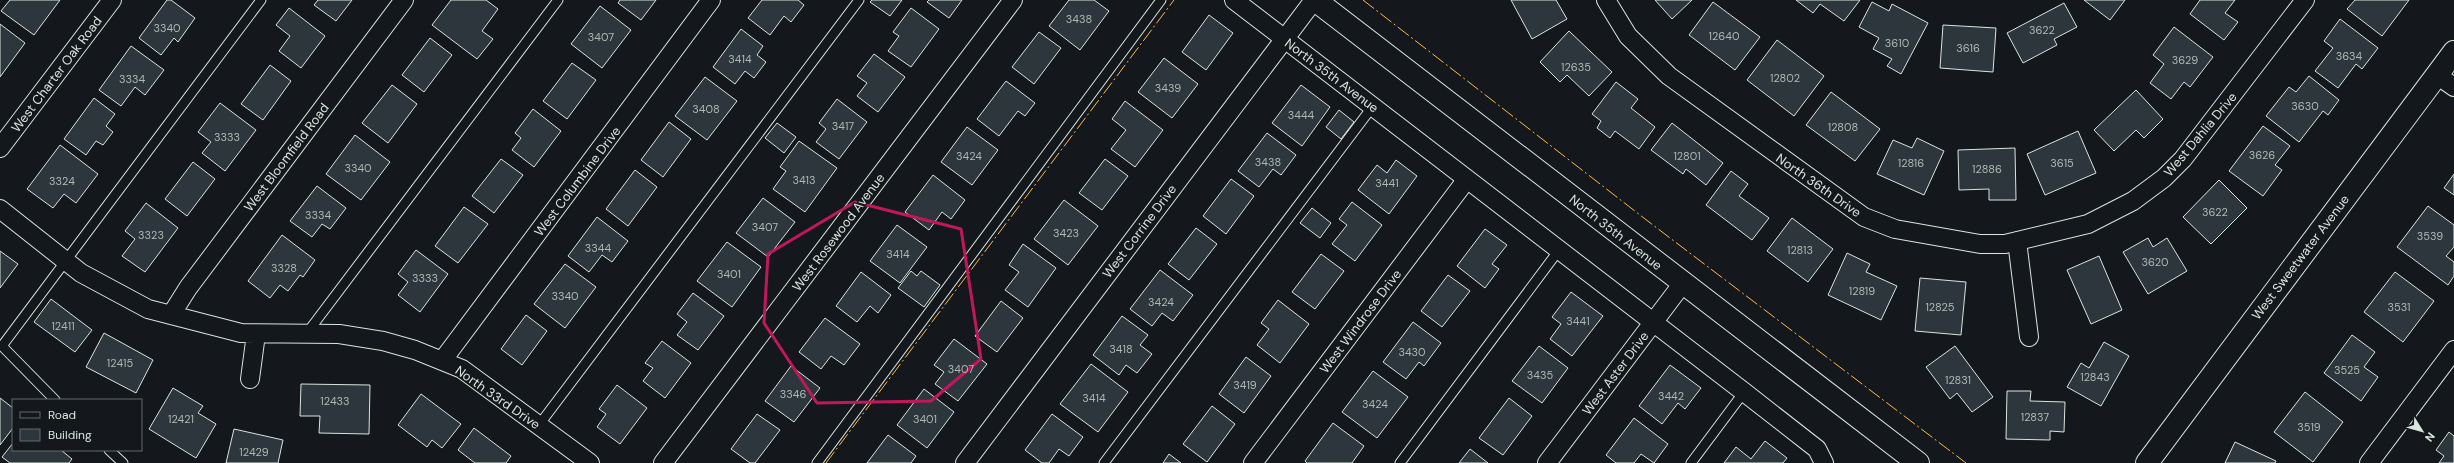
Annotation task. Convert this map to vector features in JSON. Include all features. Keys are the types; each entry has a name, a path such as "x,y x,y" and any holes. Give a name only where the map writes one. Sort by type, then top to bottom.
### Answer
{"main road":[{"name":"North 35th Avenue","path":"1315,0 1918,463"},
{"name":"West Sweetwater Avenue","path":"2147,463 2446,81 2454,52"}],"street":[{"name":"West Charter Oak Road","path":"0,148 112,0"},
{"name":"West Bloomfield Road","path":"171,315 188,288 404,0"},
{"name":"West Columbine Drive","path":"442,361 711,0"},
{"name":"West Rosewood Avenue","path":"663,463 1014,0"},
{"name":"North 35th Avenue","path":"1234,0 1744,392 1816,449 1824,463"},
{"name":"West Corrine Drive","path":"965,463 1283,38 1315,0"},
{"name":"North 36th Drive","path":"1606,0 1628,36 1669,76 1864,217 1895,229 1980,244 2017,241"},
{"name":"West Dahlia Drive","path":"2017,241 2088,224 2133,201 2164,178 2183,159 2224,108 2305,0"},
{"name":"West Windrose Drive","path":"1253,463 1467,178"},
{"name":"North 33rd Drive","path":"0,209 81,273 148,309 210,327 256,334 339,334 383,341 462,369 539,424 590,463"},
{"path":"2017,241 2029,337"},
{"name":"West Aster Drive","path":"1547,463 1683,283"},
{"path":"250,379 256,334"},
{"path":"2368,463 2454,350"}],"lane":[{"path":"54,399 2,346 260,0"},
{"path":"307,333 558,0"},
{"path":"539,424 859,0"},
{"path":"817,463 1161,0"},
{"path":"1104,463 1373,106"},
{"path":"1400,463 1559,250"},
{"path":"1691,463 1744,392"},
{"path":"110,451 123,463"}],"highlighted area":[{"path":"855,202 961,229 981,359 931,401 817,403 764,323 768,254"}],"building":[{"path":"10,0 60,0 34,35 1,11"},
{"path":"167,0 171,0 195,18 178,42 174,38 161,55 139,38"},
{"path":"318,0 352,0 336,21 314,5"},
{"path":"451,0 486,0 498,9 482,31 493,39 477,59 432,25"},
{"path":"620,0 656,0 641,20 618,3"},
{"path":"762,0 798,0 804,5 791,22 784,16 770,35 748,18"},
{"path":"872,0 902,0 890,16 870,2"},
{"path":"929,0 962,0 949,18 927,2"},
{"path":"1069,0 1094,0 1109,11 1080,50 1049,26"},
{"path":"1511,0 1556,0 1567,19 1532,39"},
{"path":"1655,0 1692,0 1672,19"},
{"path":"1796,0 1860,0 1844,21 1820,4 1813,13"},
{"path":"2084,0 2125,0 2110,20"},
{"path":"2200,0 2235,0 2225,13 2238,22 2224,40 2190,14"},
{"path":"2355,0 2409,0 2382,36 2347,9"},
{"path":"1713,2 1760,37 1735,70 1689,35"},
{"path":"1872,2 1889,11 1892,4 1928,23 1901,74 1887,66 1892,59 1873,49 1879,38 1859,27"},
{"path":"2064,3 2077,27 2054,39 2057,45 2023,63 2007,33"},
{"path":"600,6 631,30 602,68 571,44"},
{"path":"289,8 325,36 301,68 279,51 290,36 276,25"},
{"path":"911,8 939,29 911,67 888,51 899,36 893,32"},
{"path":"1209,15 1233,33 1206,70 1182,52"},
{"path":"2340,19 2378,48 2362,69 2356,64 2338,88 2315,71 2333,48 2324,41"},
{"path":"0,24 25,43 0,77"},
{"path":"1943,25 1996,28 1993,72 1940,68"},
{"path":"2174,27 2213,57 2190,87 2184,82 2171,99 2150,83 2164,64 2153,55"},
{"path":"741,29 763,46 757,55 766,62 754,78 745,71 735,84 713,67"},
{"path":"1569,31 1612,72 1589,96 1567,75 1560,82 1540,62"},
{"path":"1039,32 1061,48 1034,84 1012,67"},
{"path":"430,38 452,55 424,92 402,75"},
{"path":"1777,40 1824,76 1794,116 1747,80"},
{"path":"131,46 164,70 145,95 135,87 121,106 99,90"},
{"path":"874,54 905,77 878,112 857,96 867,83 857,76"},
{"path":"1164,58 1198,84 1172,118 1138,92"},
{"path":"572,63 596,80 567,119 543,101"},
{"path":"270,65 291,81 263,120 241,104"},
{"path":"2309,76 2339,100 2328,115 2323,111 2299,142 2266,116 2289,87 2296,92"},
{"path":"705,77 737,101 707,140 675,116"},
{"path":"1006,81 1035,103 1025,116 1018,111 999,136 977,119"},
{"path":"1616,82 1638,99 1631,108 1655,127 1639,149 1615,131 1610,138 1597,128 1601,121 1592,114"},
{"path":"392,85 417,104 388,143 362,123"},
{"path":"1301,85 1330,107 1302,146 1272,123"},
{"path":"2136,90 2163,119 2144,138 2136,130 2114,151 2094,130"},
{"path":"1831,92 1880,129 1855,161 1806,125"},
{"path":"94,98 115,114 106,126 113,132 103,145 96,141 86,155 64,139"},
{"path":"837,99 867,122 839,159 816,142 826,129 819,123"},
{"path":"1125,101 1163,130 1135,167 1111,149 1126,130 1112,119"},
{"path":"220,103 256,130 225,171 202,153 211,142 198,132"},
{"path":"533,109 561,131 534,167 512,150 521,138 515,133"},
{"path":"1339,110 1354,122 1341,139 1326,127"},
{"path":"669,122 691,139 663,177 641,160"},
{"path":"777,123 796,137 784,153 765,138"},
{"path":"1672,123 1723,163 1706,185 1686,169 1683,174 1651,150"},
{"path":"2263,126 2290,146 2275,165 2282,170 2263,196 2229,171"},
{"path":"967,127 998,150 972,185 941,162"},
{"path":"2078,131 2096,173 2045,195 2027,154"},
{"path":"1267,133 1296,155 1281,175 1273,169 1259,187 1238,171"},
{"path":"355,135 390,162 361,200 326,174"},
{"path":"1917,138 1944,151 1924,195 1877,174 1893,140 1912,148"},
{"path":"799,141 837,168 805,212 773,189 786,171 780,167"},
{"path":"60,145 98,174 76,203 64,194 53,208 27,189"},
{"path":"2015,148 2016,200 1989,200 1989,189 1959,190 1958,150"},
{"path":"501,159 523,175 494,213 472,196"},
{"path":"1105,159 1128,176 1102,210 1079,193"},
{"path":"1396,160 1417,176 1389,214 1358,190 1377,165 1387,173"},
{"path":"193,162 215,179 187,216 165,199"},
{"path":"635,170 657,187 628,226 606,209"},
{"path":"1731,171 1748,184 1739,196 1769,218 1752,240 1706,205"},
{"path":"2454,174 2454,195 2444,188"},
{"path":"933,175 965,200 951,219 942,212 929,230 905,212"},
{"path":"1231,179 1254,196 1226,234 1203,216"},
{"path":"2219,180 2247,208 2211,244 2183,217"},
{"path":"317,186 346,208 330,229 322,224 312,237 290,221"},
{"path":"763,198 795,222 768,257 736,233"},
{"path":"1064,200 1098,226 1068,265 1034,239"},
{"path":"1352,202 1382,225 1355,261 1332,244 1347,225 1339,219"},
{"path":"146,203 178,228 145,272 122,256 135,239 125,231"},
{"path":"2428,206 2454,225 2454,247 2446,256 2454,262 2454,276 2448,285 2397,247"},
{"path":"464,207 488,224 458,263 435,246"},
{"path":"1312,208 1331,223 1320,238 1300,223"},
{"path":"597,217 628,241 612,262 602,255 589,272 568,256"},
{"path":"1792,218 1833,249 1808,282 1767,251"},
{"path":"897,225 927,247 900,283 870,261"},
{"path":"1196,228 1217,244 1189,280 1168,264"},
{"path":"1485,229 1507,245 1492,264 1499,269 1485,288 1457,266"},
{"path":"282,235 315,260 303,277 300,275 288,291 280,285 270,298 248,281"},
{"path":"2148,238 2153,247 2167,238 2187,271 2148,294 2123,252"},
{"path":"727,242 761,267 732,307 697,281"},
{"path":"1023,244 1056,268 1028,307 1005,290 1019,272 1009,265"},
{"path":"416,250 448,274 420,312 398,295 408,282 398,274"},
{"path":"0,251 18,264 0,288"},
{"path":"1847,253 1870,264 1866,272 1897,286 1881,320 1828,295"},
{"path":"1321,254 1344,271 1315,309 1292,292"},
{"path":"2099,256 2122,310 2091,324 2067,270"},
{"path":"565,264 596,287 565,328 534,304"},
{"path":"1160,270 1193,295 1173,321 1162,313 1152,326 1130,309"},
{"path":"911,271 917,276 921,271 940,285 924,307 898,288"},
{"path":"861,272 891,295 878,313 870,306 857,322 836,306"},
{"path":"2395,272 2434,301 2403,342 2364,312"},
{"path":"1448,275 1470,291 1442,327 1421,311"},
{"path":"1920,278 1966,282 1961,335 1915,331"},
{"path":"1571,292 1603,316 1572,356 1550,339 1561,324 1552,317"},
{"path":"693,293 724,316 698,350 677,335 687,322 677,314"},
{"path":"51,299 92,330 75,352 34,322"},
{"path":"1278,300 1309,324 1280,363 1257,345 1269,329 1261,323"},
{"path":"1001,301 1023,318 997,352 975,336"},
{"path":"526,315 547,331 522,365 501,349"},
{"path":"1122,316 1148,335 1140,345 1152,354 1137,373 1126,365 1119,375 1093,355"},
{"path":"825,318 860,344 844,365 831,356 821,369 799,352"},
{"path":"1413,322 1441,343 1424,366 1419,362 1406,379 1383,362"},
{"path":"104,333 153,360 136,393 86,367"},
{"path":"2352,335 2375,352 2364,367 2378,377 2361,401 2324,373"},
{"path":"954,339 987,364 958,401 935,384 944,372 934,365"},
{"path":"662,341 691,363 665,398 643,381 653,368 645,363"},
{"path":"2104,342 2129,356 2101,406 2067,387 2081,363 2089,368"},
{"path":"1539,346 1568,368 1542,403 1512,381"},
{"path":"1955,346 1993,397 1972,412 1957,393 1950,399 1926,367"},
{"path":"1246,357 1271,376 1244,413 1219,394"},
{"path":"1091,364 1128,392 1098,432 1060,404"},
{"path":"1670,365 1701,388 1685,409 1678,403 1662,424 1639,406"},
{"path":"791,366 820,388 794,422 765,401"},
{"path":"1373,371 1408,397 1377,438 1342,412"},
{"path":"301,384 370,385 369,434 319,433 320,416 300,416"},
{"path":"617,385 647,408 620,444 597,427 606,414 599,409"},
{"path":"173,388 203,406 198,413 216,424 196,458 149,429"},
{"path":"924,389 954,412 927,448 897,425"},
{"path":"2007,391 2031,391 2030,401 2065,402 2064,432 2050,431 2050,440 2006,439"},
{"path":"2305,392 2343,422 2313,462 2274,432"},
{"path":"421,394 461,424 442,448 432,440 427,447 398,425"},
{"path":"0,398 12,407 12,429 0,445"},
{"path":"1509,398 1532,416 1503,455 1479,438"},
{"path":"1212,406 1235,424 1207,462 1183,444"},
{"path":"757,414 780,430 755,463 750,463 731,449"},
{"path":"1052,414 1083,437 1069,456 1059,449 1049,463 1042,463 1025,450"},
{"path":"1634,418 1668,444 1654,463 1641,454 1634,463 1616,463 1606,455"},
{"path":"1333,423 1364,446 1352,463 1307,463 1305,461"},
{"path":"474,428 511,456 506,463 475,463 458,450"},
{"path":"234,429 283,440 278,463 226,463"},
{"path":"2449,432 2454,436 2454,463 2439,463 2444,456 2436,450"},
{"path":"888,435 916,456 911,463 867,463"},
{"path":"1765,441 1787,458 1783,463 1724,463 1736,447 1751,459"},
{"path":"2235,442 2276,461 2275,463 2225,463"},
{"path":"12,444 12,451 62,451 72,459 69,463 10,463 2,457"},
{"path":"1470,449 1488,463 1459,463"},
{"path":"1169,454 1181,463 1163,463"}],"power":[{"path":"826,463 1174,0"},
{"path":"1363,0 1649,222 1966,463"}]}
